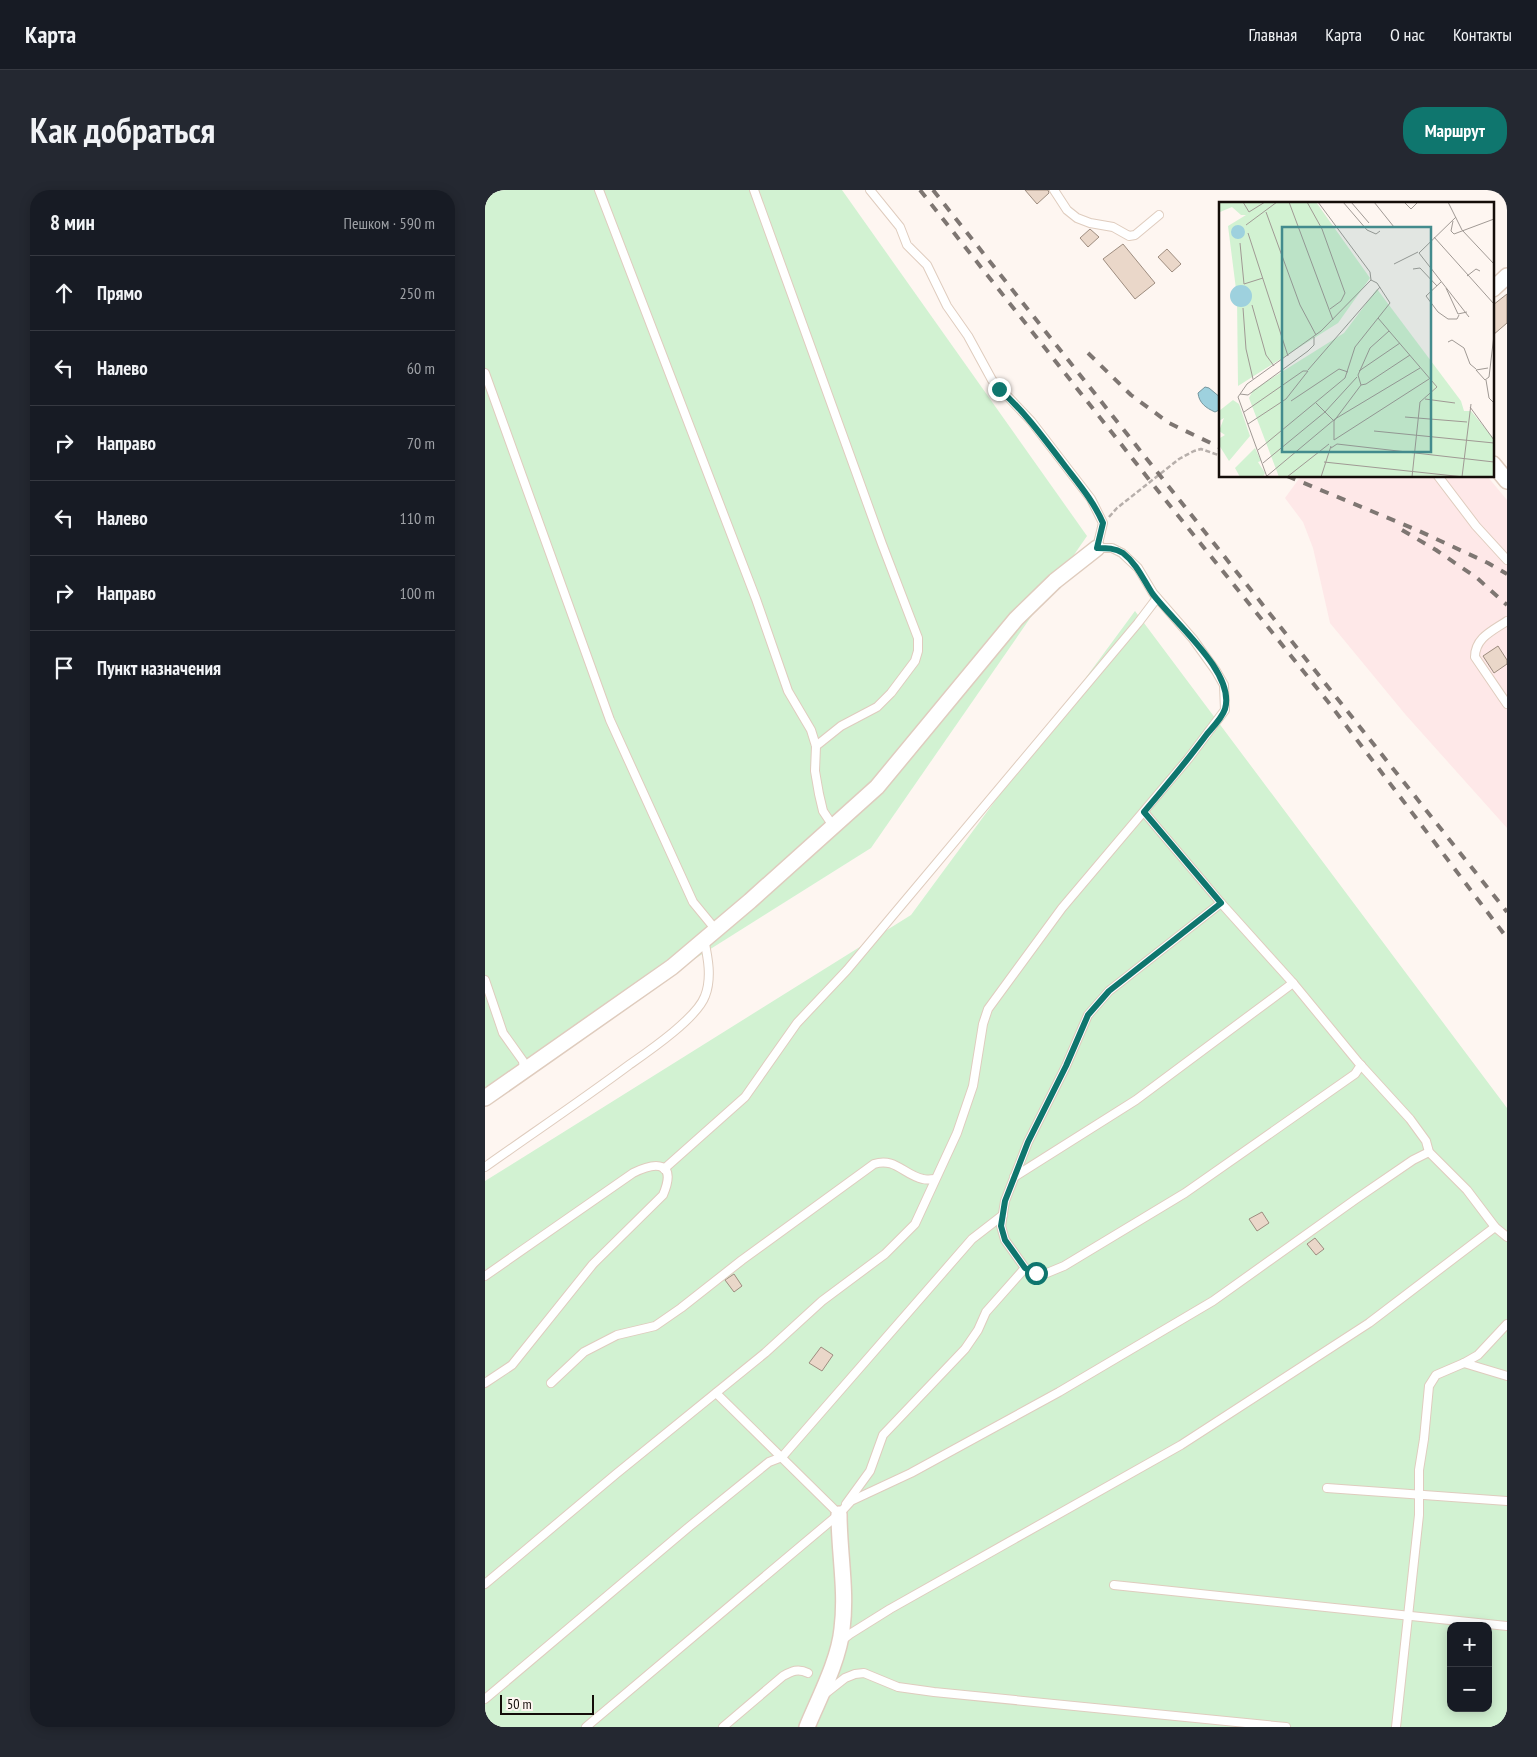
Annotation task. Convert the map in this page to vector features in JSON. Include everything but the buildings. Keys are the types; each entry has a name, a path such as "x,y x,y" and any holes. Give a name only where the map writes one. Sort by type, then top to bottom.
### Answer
{"street":[{"path":"1494,288 1507,276"},
{"path":"1494,465 1507,481"},
{"path":"485,1098 672,967 877,787 1016,619 1055,581 1097,548"},
{"path":"807,1727 839,1644 842,1630 843,1589 839,1514"}],"lane":[{"path":"599,190 756,599 788,692 811,730 816,746 815,770 819,794 823,811 833,826"},
{"path":"755,190 882,544 918,638 918,651 915,661 891,693 877,707 841,726 816,746"},
{"path":"485,1584 615,1474 765,1353 822,1301 885,1254 915,1224 957,1133 973,1086 983,1024 988,1009 1062,908 1188,759 1225,710 1224,685 1216,671 1193,639 1157,598 1138,568 1123,553 1112,548 1097,548 1103,523 1091,499 1031,421 992,380 968,336 947,306 927,265 907,245 899,227 870,190"},
{"path":"1054,190 1067,210 1077,218 1090,223 1113,227 1129,236 1135,235 1159,215"},
{"path":"485,373 610,720 710,935 708,984 705,997 697,1009 663,1040 485,1167"},
{"path":"1440,478 1476,526 1507,560"},
{"path":"664,1169 745,1097 797,1023 847,970 1139,623 1157,598"},
{"path":"1507,621 1484,636 1475,648 1475,657 1507,704"},
{"path":"1144,812 1221,903 1293,983 1361,1065 1410,1119 1426,1141 1429,1152 1467,1190 1495,1227 1507,1237"},
{"path":"1221,903 1109,991 1088,1015 1066,1066 1028,1142 1005,1201 1001,1226 1005,1240 1025,1268 1036,1273 1047,1273 1064,1266 1185,1192 1355,1074 1361,1065"},
{"path":"485,980 503,1033 523,1061 524,1069"},
{"path":"1014,1177 1136,1100 1293,983"},
{"path":"586,1727 839,1514 851,1501 911,1473 1059,1392 1213,1301 1413,1160 1429,1152"},
{"path":"551,1383 584,1352 617,1335 655,1326 874,1164 882,1161 890,1162 922,1179 935,1179"},
{"path":"485,1276 633,1173 647,1166 656,1165 664,1169 668,1178 663,1195 593,1264 512,1365 485,1383"},
{"path":"485,1699 704,1514 769,1462 782,1457 972,1239 1003,1214"},
{"path":"839,1644 850,1634 890,1609 1181,1445 1369,1322 1495,1227"},
{"path":"839,1514 849,1497 870,1471 883,1435 965,1349 987,1312 1025,1268"},
{"path":"1396,1727 1419,1515 1419,1470 1429,1386 1435,1374 1464,1363 1478,1355 1507,1324"},
{"path":"1464,1363 1507,1376"},
{"path":"716,1393 839,1514"},
{"path":"1327,1488 1507,1501"},
{"path":"1114,1585 1507,1626"},
{"path":"723,1727 783,1676 794,1670 803,1670 808,1673"},
{"path":"818,1699 845,1678 864,1673 898,1687 1285,1727"}],"path":[{"path":"1103,523 1117,508 1179,459 1194,450 1219,455"}],"shaded area":[{"path":"1300,478 1489,478 1507,500 1507,828 1405,714 1330,623 1313,548 1303,522 1285,498"}],"green space":[{"path":"485,190 842,190 1087,536 871,848 485,1091"},
{"path":"1135,611 1507,1108 1507,1727 485,1727 485,1181 911,915"}],"water":[{"path":"1205,387 1209,388 1219,396 1219,410 1215,412 1206,407 1201,402 1198,393"}],"railway":[{"path":"920,190 1329,703 1507,938"},
{"path":"933,190 1507,912"},
{"path":"1088,353 1131,395 1169,423 1219,447"},
{"path":"1292,478 1417,530 1488,563 1507,574"},
{"path":"1402,530 1477,578 1507,605"}],"route":[{"path":"999,389 1031,421 1091,499 1103,523 1103,530 1097,548 1112,548 1123,553 1138,568 1153,593 1193,639 1216,671 1224,685 1225,699 1225,710 1144,812 1221,903 1109,991 1088,1015 1066,1066 1028,1142 1005,1201 1001,1226 1005,1240 1025,1268 1036,1273"}]}
